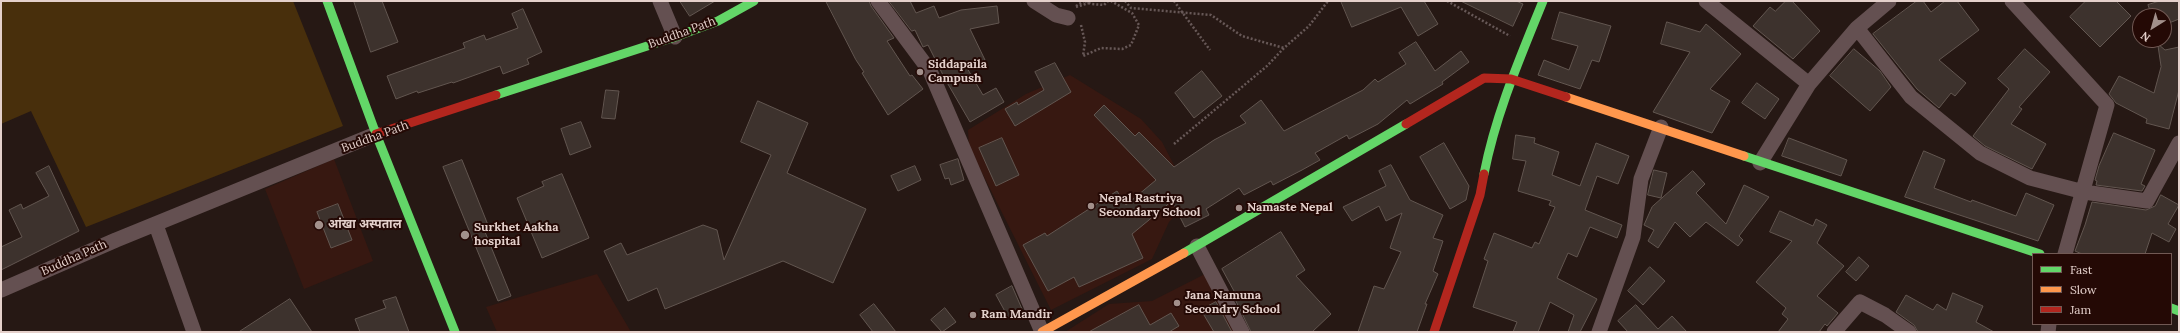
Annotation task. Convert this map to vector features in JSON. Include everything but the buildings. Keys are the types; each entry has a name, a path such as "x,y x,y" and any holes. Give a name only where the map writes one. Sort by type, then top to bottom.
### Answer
{"main road":[{"path":"327,1 376,134 455,332"},
{"name":"Buddha Path","path":"376,134 676,37 718,21 754,1"},
{"path":"1434,332 1480,195 1491,138 1511,79 1543,1"},
{"path":"1042,332 1197,246 1484,78 1511,79 1661,127 1760,162 2037,253"}],"street":[{"path":"660,1 676,37"},
{"path":"878,1 930,71 1042,332"},
{"path":"1034,1 1056,15 1068,18"},
{"path":"1706,1 1809,84"},
{"path":"1760,162 1809,84 1857,28 1890,1"},
{"path":"2012,1 2107,105 2084,192 2065,253"},
{"path":"1857,28 1911,97 1980,153 2030,178 2084,192 2147,201 2179,143"},
{"path":"1599,332 1633,237 1641,179 1661,127"},
{"name":"Buddha Path","path":"1,290 376,134"},
{"path":"156,225 194,332"},
{"path":"1197,246 1242,332"},
{"path":"1834,332 1860,302 1885,315 1909,332"}],"path":[{"path":"1086,1 1091,4 1104,6 1108,1"},
{"path":"1083,56 1101,48 1122,49 1131,45 1139,25 1132,14 1111,1"},
{"path":"1125,1 1130,8 1184,14 1210,15 1242,36 1284,48"},
{"path":"1174,1 1210,50"},
{"path":"1174,144 1267,66 1284,48 1309,26 1328,1"},
{"path":"1447,1 1525,44"}],"shaded area":[{"path":"1,1 293,1 343,126 86,227 31,111 1,124"},
{"name":"Nepal Rastriya Secondary School","path":"1070,75 1141,119 1162,142 1174,165 1199,191 1169,222 1152,259 1051,310 969,147 968,130 1026,94"},
{"name":"आंखा अस्पताल","path":"334,159 373,261 304,289 265,189"},
{"name":"Jana Namuna Secondry School","path":"1207,273 1239,332 1065,332 1109,304 1152,301"},
{"path":"597,274 631,332 497,332 486,307"}],"traffic: fast":[{"path":"327,1 376,134 455,332"},
{"path":"496,95 675,37 718,21 754,1"},
{"path":"1484,174 1502,107 1543,1"},
{"path":"1184,253 1406,124"},
{"path":"1744,156 2037,253"},
{"path":"2172,308 2179,311"}],"traffic: slow":[{"path":"1566,97 1744,156"},
{"path":"1042,332 1184,253"}],"traffic: jam":[{"path":"1406,124 1484,78 1511,79 1566,97"},
{"path":"376,134 496,95"},
{"path":"1434,332 1480,195 1484,174"}],"place":[{"name":"Siddapaila Campush","path":"920,72"},
{"name":"Nepal Rastriya Secondary School","path":"1091,206"},
{"name":"Namaste Nepal","path":"1239,208"},
{"name":"आंखा अस्पताल","path":"319,225"},
{"name":"Surkhet Aakha hospital","path":"465,235"},
{"name":"Jana Namuna Secondry School","path":"1177,303"},
{"name":"Ram Mandir","path":"973,315"}]}
